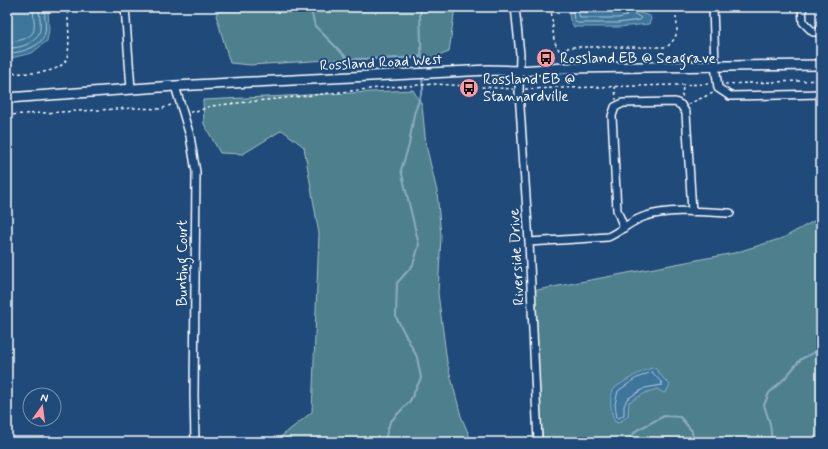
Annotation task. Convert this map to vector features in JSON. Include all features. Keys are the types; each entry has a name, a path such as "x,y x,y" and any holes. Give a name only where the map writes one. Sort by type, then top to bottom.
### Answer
{"main road":[{"name":"Rossland Road West","path":"7,98 175,86 488,70 519,71 564,68 715,65 821,65"}],"street":[{"path":"125,7 131,89"},
{"name":"Riverside Drive","path":"515,7 520,54 519,89 529,242 538,442"},
{"path":"713,7 715,65 718,87 730,96 821,94"},
{"path":"802,7 803,22 813,32 821,32"},
{"name":"Bunting Court","path":"175,86 179,104 190,136 196,172 195,442"},
{"path":"624,228 617,210 612,116 615,107 623,103 675,102 682,106 686,113 692,212"},
{"path":"529,242 608,237 617,233 629,223 646,216 661,213 730,213"}],"path":[{"path":"7,73 50,70 66,60 68,51 67,7"},
{"path":"552,7 554,41 560,52 570,47 667,47 671,44 678,30 676,17"},
{"path":"188,112 196,112 210,106 388,87 436,84 519,89 615,86 718,87 821,80"},
{"path":"615,86 614,98 618,105"},
{"path":"682,106 718,87"},
{"path":"7,116 134,108 161,110 173,104 179,104"}],"green space":[{"path":"223,7 455,7 449,52 433,58 328,60 250,65 230,63 216,15"},
{"path":"413,90 422,105 426,145 437,191 441,236 438,293 447,362 461,416 472,442 274,442 312,412 319,234 304,147 282,130 243,154 220,153 204,124 203,100"},
{"path":"821,217 821,442 543,442 532,291 734,253 783,238"}],"water":[{"path":"7,7 48,7 49,30 47,41 32,53 11,58 7,57"},
{"path":"568,7 632,7 640,13 650,16 651,19 649,24 619,27 574,27 570,20"},
{"path":"655,368 670,385 666,392 664,393 657,389 647,392 629,402 628,416 618,423 615,422 611,405 611,396 614,389 618,385 645,370"}],"waterway":[{"path":"310,7 315,26 348,59 421,56"},
{"path":"422,71 420,14 423,7"},
{"path":"384,442 390,422 410,401 421,378 417,357 396,317 397,283 413,265 419,245 401,170 409,145 414,114 423,89 422,77"},
{"path":"772,442 770,424 764,405 769,393 785,378 801,359 821,349"},
{"path":"627,442 637,430 664,416 680,417 692,431 693,442"}],"place":[{"name":"Rossland EB @ Seagrave","path":"546,58"},
{"name":"Rossland EB @ Stannardville","path":"469,88"}]}
